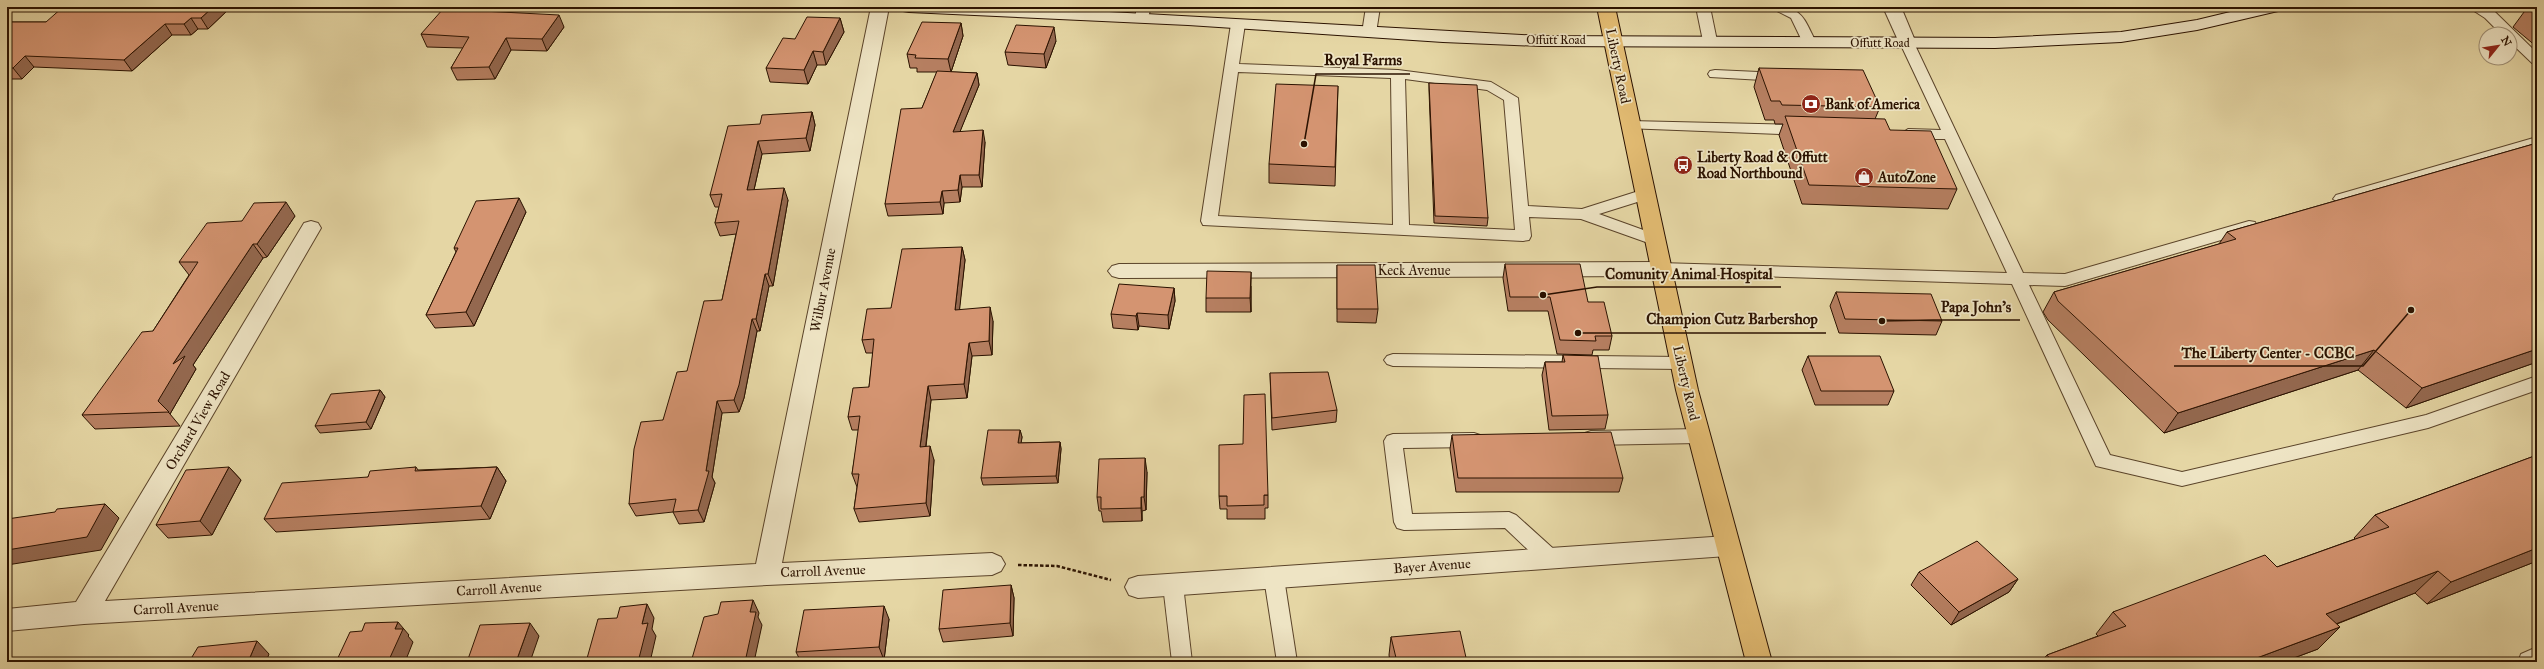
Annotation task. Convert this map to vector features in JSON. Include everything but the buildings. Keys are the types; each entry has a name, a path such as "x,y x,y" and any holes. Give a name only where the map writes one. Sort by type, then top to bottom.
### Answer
{"main road":[{"name":"Liberty Road","path":"1606,7 1680,363 1727,546 1759,662"}],"street":[{"name":"Wilbur Avenue","path":"767,574 880,7"},
{"name":"Offutt Road","path":"909,7 1143,12 1238,24 1369,33 1534,40 1907,43 2042,42 2121,37 2197,24 2272,7"},
{"path":"1892,7 1907,43"},
{"name":"Orchard View Road","path":"84,613 311,228"},
{"name":"Keck Avenue","path":"1119,271 1660,269"},
{"name":"Bayer Avenue","path":"1138,587 1727,546"},
{"name":"Carroll Avenue","path":"7,620 84,613 767,574 992,564"},
{"path":"2531,662 2537,660"}],"lane":[{"path":"1369,33 1373,7"},
{"path":"1458,7 1517,7"},
{"path":"1703,7 1710,41"},
{"path":"1776,7 1796,16 1809,42"},
{"path":"2475,7 2490,16 2501,26"},
{"path":"1232,68 1398,74 1491,86 1511,98 1523,236 1209,221 1238,24"},
{"path":"2518,42 2537,60"},
{"path":"1907,43 2103,461 2182,480 2428,421 2537,383"},
{"path":"1398,74 1402,230"},
{"path":"1715,74 1794,77"},
{"path":"1630,125 1816,131"},
{"path":"1894,133 1951,135"},
{"path":"2329,203 2537,142"},
{"path":"1582,214 1645,194"},
{"path":"1521,211 1582,214 1654,240"},
{"path":"1660,269 2065,280 2261,223"},
{"path":"1393,360 1680,363"},
{"path":"1573,438 1699,436"},
{"path":"1495,439 1393,441 1404,522 1509,520 1550,558"},
{"path":"1274,578 1287,662"},
{"path":"1173,585 1182,662"}],"path":[{"path":"992,564 1057,566 1138,587"}],"place":[{"name":"Bank of America","path":"1811,104"},
{"name":"Royal Farms","path":"1304,144"},
{"name":"Liberty Road & Offutt Road Northbound","path":"1683,165"},
{"name":"AutoZone","path":"1864,177"},
{"name":"Comunity Animal Hospital","path":"1543,295"},
{"name":"The Liberty Center - CCBC","path":"2411,310"},
{"name":"Papa John's","path":"1882,321"},
{"name":"Champion Cutz Barbershop","path":"1578,333"}]}
